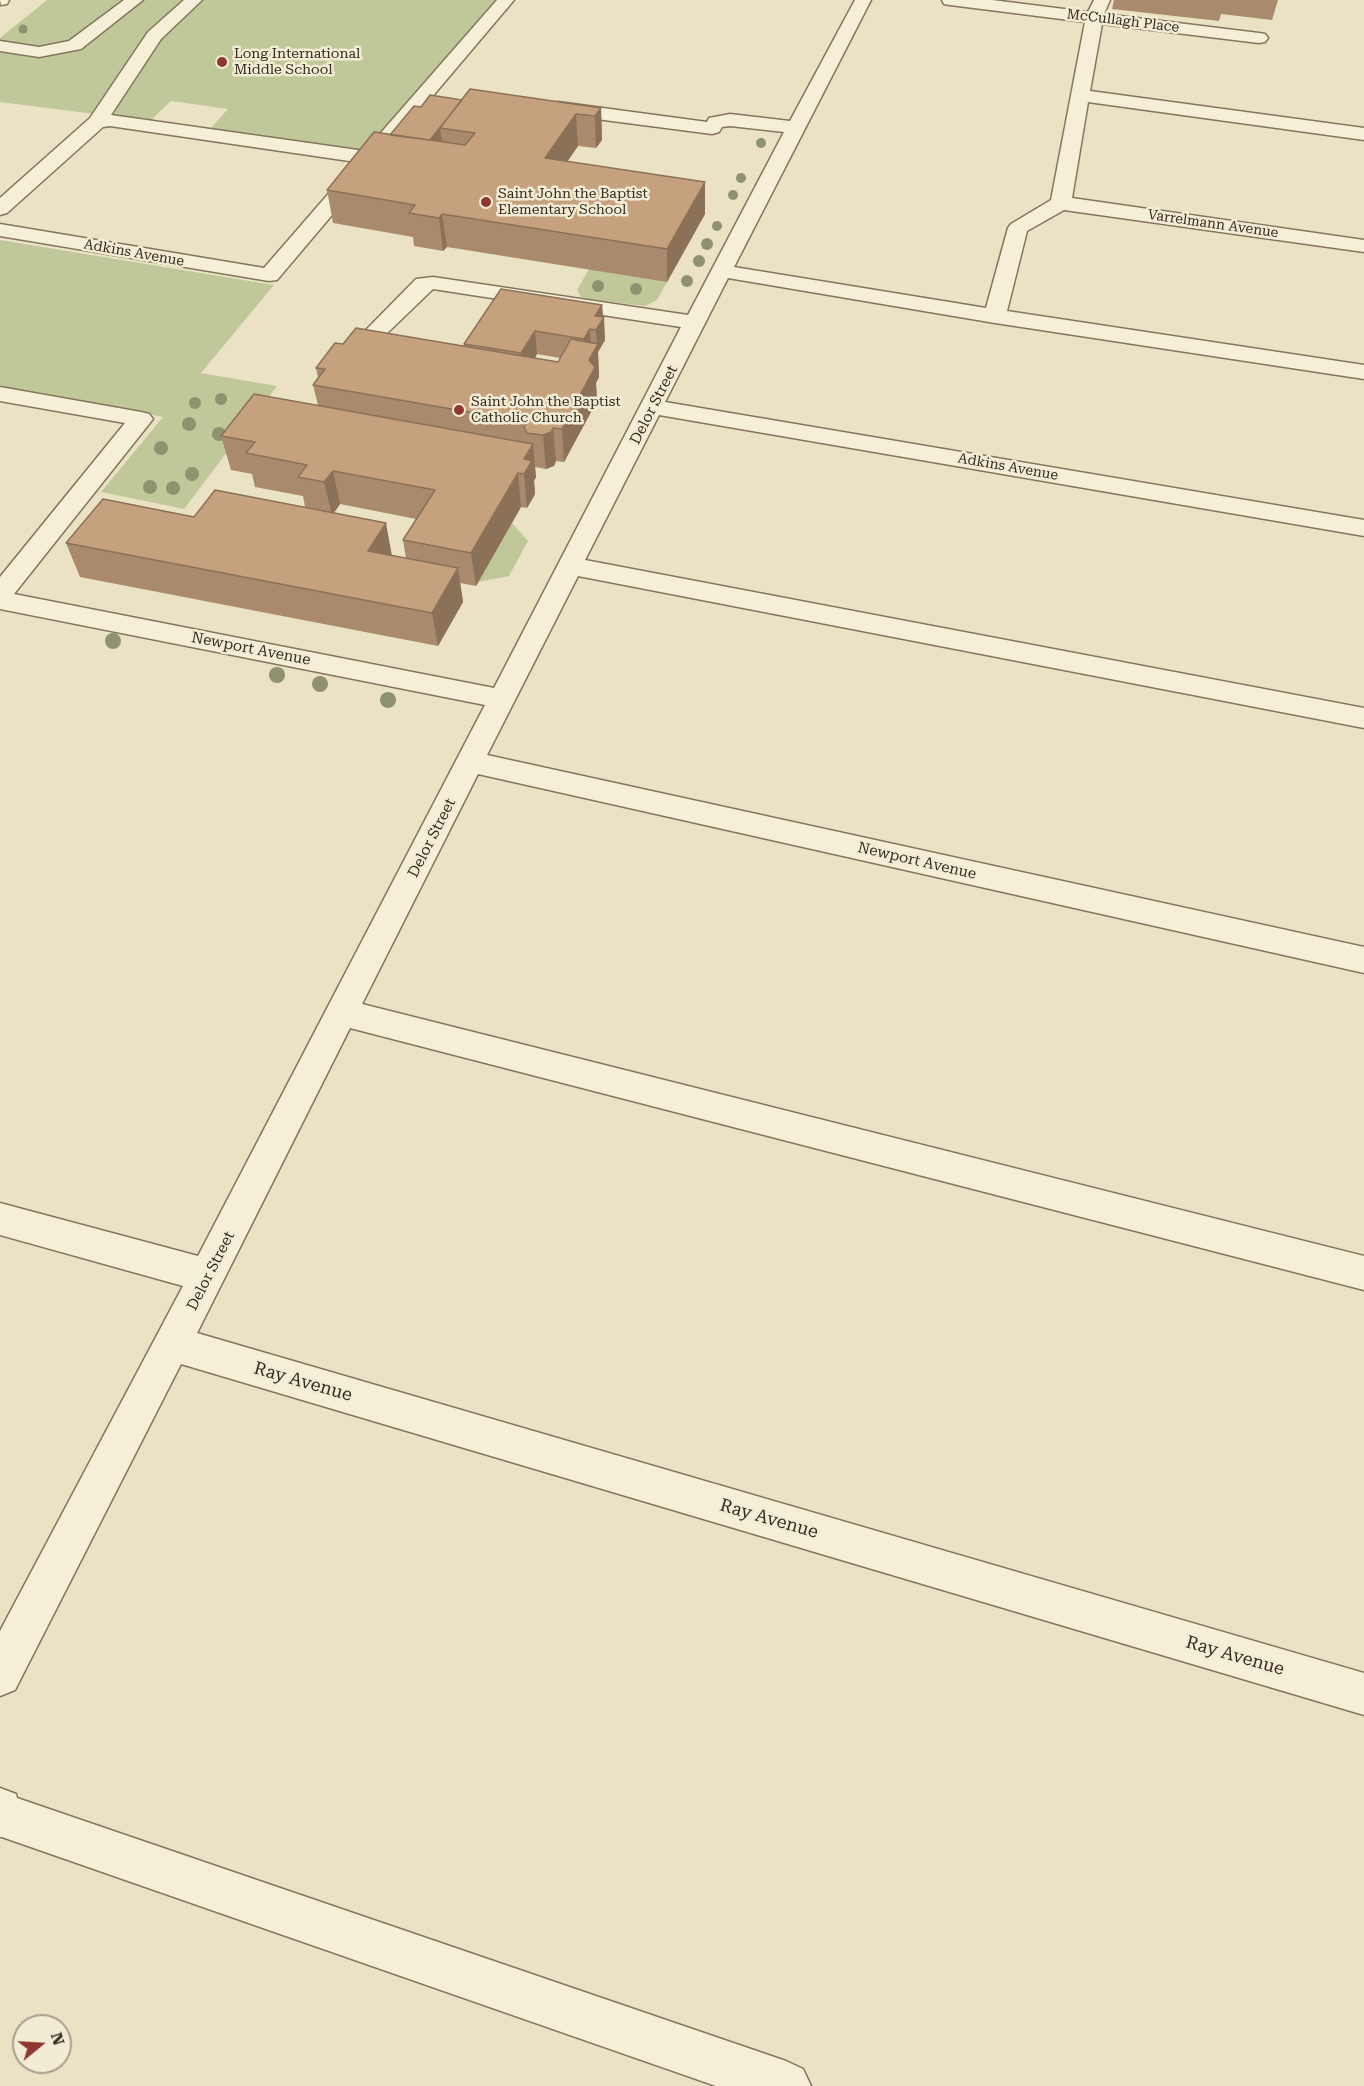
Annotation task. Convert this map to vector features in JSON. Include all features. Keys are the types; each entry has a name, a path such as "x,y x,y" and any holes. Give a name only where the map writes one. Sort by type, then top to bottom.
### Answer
{"street":[{"path":"0,46 39,52 75,45 135,0"},
{"path":"0,209 97,122 154,36 194,0"},
{"path":"97,122 110,120 370,158 506,0"},
{"name":"Delor Street","path":"0,1675 174,1344 502,699 863,0"},
{"name":"McCullagh Place","path":"951,0 1098,9 1259,38"},
{"path":"995,316 1018,228 1061,203 1098,9"},
{"path":"1080,96 1364,134"},
{"path":"546,106 712,128 716,122 730,120 797,128"},
{"name":"Adkins Avenue","path":"0,230 269,275 370,158"},
{"name":"Varrelmann Avenue","path":"1061,203 1364,246"},
{"path":"723,271 995,316 1364,372"},
{"path":"372,336 424,284 433,283 696,323"},
{"path":"0,394 141,419 0,594"},
{"name":"Adkins Avenue","path":"653,406 1364,528"},
{"path":"571,566 1364,718"},
{"name":"Newport Avenue","path":"0,600 502,699"},
{"name":"Newport Avenue","path":"470,762 1364,960"},
{"path":"343,1013 1364,1273"},
{"path":"0,1220 208,1276"},
{"name":"Ray Avenue","path":"174,1344 1364,1694"},
{"path":"0,1810 2,1815 786,2086"}],"green space":[{"name":"Long International Middle School","path":"47,0 497,0 368,153 210,129 228,109 171,101 150,121 0,102 0,38"},
{"path":"0,240 274,285 201,373 277,386 184,509 101,492 163,417 0,386"},
{"path":"589,269 667,282 657,300 645,306 588,299 581,297 577,290"},
{"path":"512,523 528,541 509,576 478,582"}],"building":[{"path":"470,89 601,108 595,116 576,114 545,158 705,182 667,249 442,214 439,218 409,213 415,205 327,190 374,132 465,145 475,133 440,128"},
{"path":"430,95 462,100 430,140 390,135 414,106 421,107"},
{"path":"501,289 602,305 595,316 604,317 596,330 590,329 584,339 535,331 521,353 464,344"},
{"path":"356,328 558,362 571,339 598,344 589,360 595,367 562,429 553,428 551,432 543,435 527,433 524,427 527,422 313,385 325,369 316,368 335,343 343,344"},
{"path":"254,394 533,444 524,459 532,461 524,474 518,473 471,553 403,540 435,490 333,471 324,482 298,477 307,465 246,453 255,442 221,436"},
{"path":"215,490 386,523 368,551 458,568 432,613 66,543 103,499 194,517"}],"place":[{"name":"Long International Middle School","path":"222,62"},
{"name":"Saint John the Baptist Elementary School","path":"486,202"},
{"name":"Saint John the Baptist Catholic Church","path":"459,410"}]}
